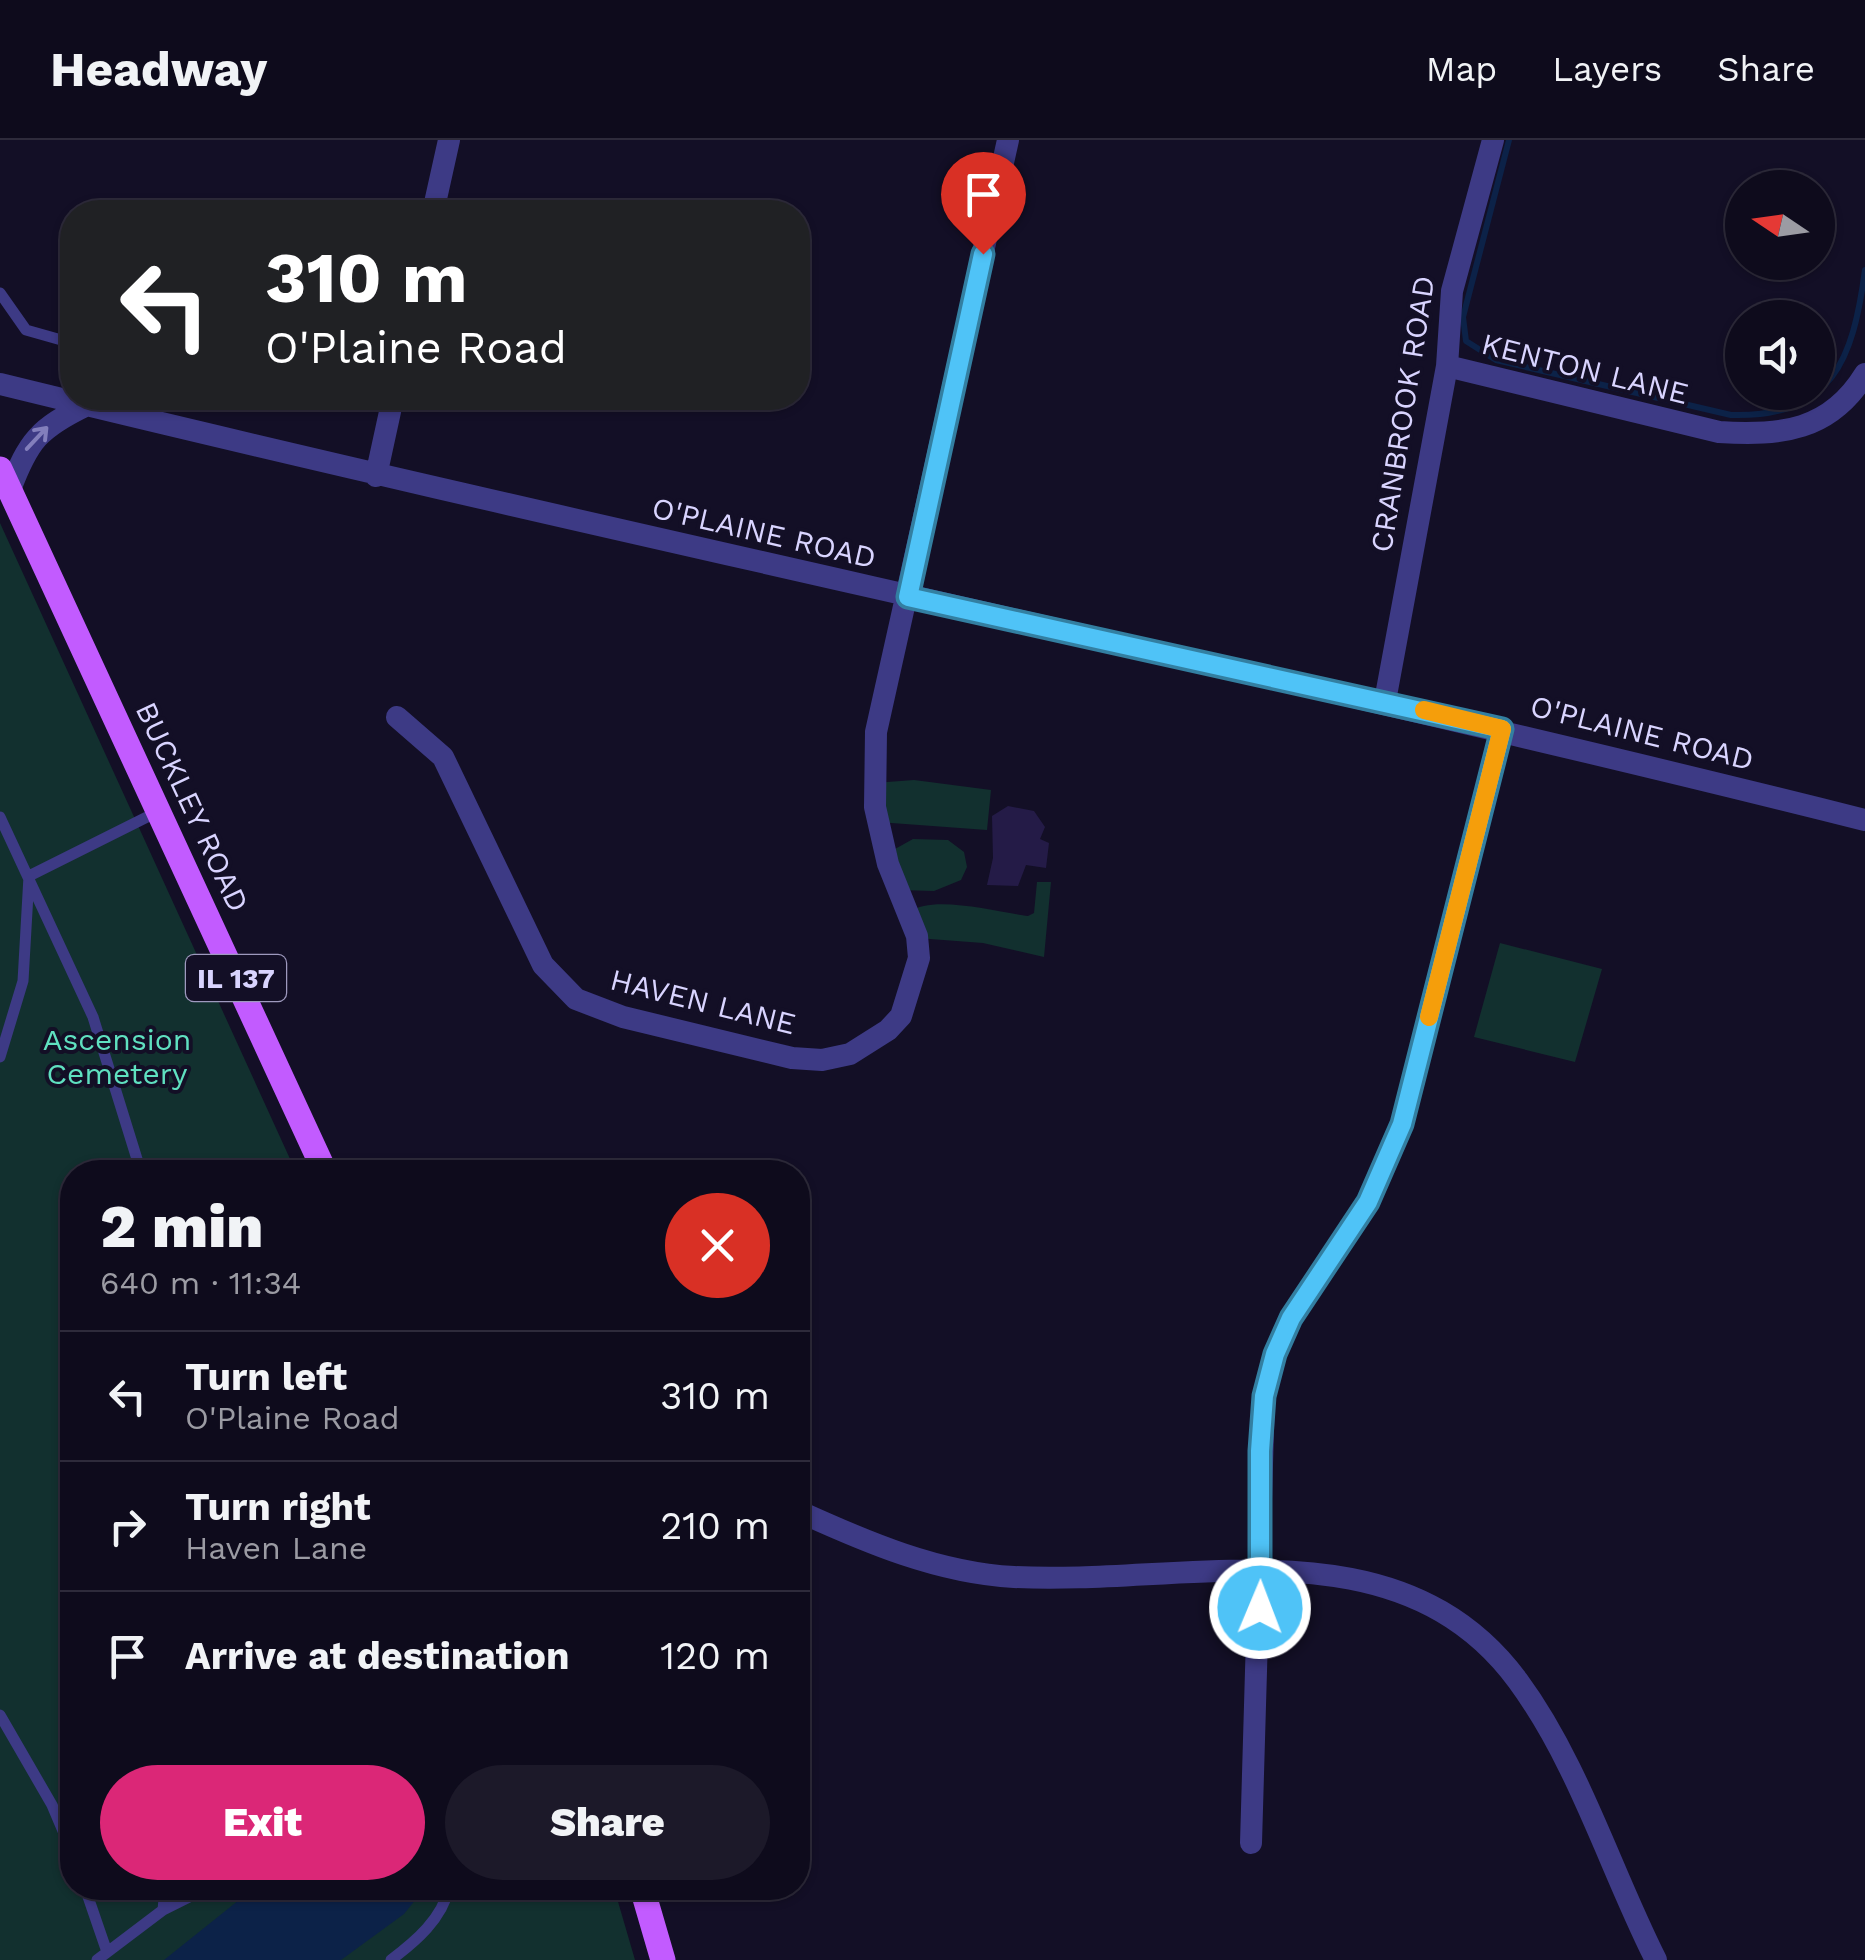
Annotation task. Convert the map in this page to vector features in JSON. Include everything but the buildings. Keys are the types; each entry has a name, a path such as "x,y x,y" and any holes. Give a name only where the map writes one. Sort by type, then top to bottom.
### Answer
{"main road":[{"name":"BUCKLEY ROAD","path":"5,480 319,1160"},
{"path":"646,1900 663,1960"}],"street":[{"path":"436,200 449,140"},
{"name":"HAVEN LANE","path":"398,717 443,757 542,964 576,999 623,1017 792,1058 822,1060 850,1054 900,1016 919,958 917,936 888,864 875,807 876,732 1008,140"},
{"name":"CRANBROOK ROAD","path":"1384,701 1447,366 1452,291 1493,140"},
{"name":"KENTON LANE","path":"1447,366 1719,432 1755,434 1789,432 1824,420 1851,398 1865,374"},
{"name":"O'PLAINE ROAD","path":"0,384 60,398"},
{"path":"5,480 37,434 66,410"},
{"name":"O'PLAINE ROAD","path":"108,410 376,476 1384,701 1865,820"},
{"path":"376,476 390,410"},
{"path":"1251,1843 1262,1568 1260,1451 1264,1396 1275,1354 1291,1318 1368,1202 1402,1124 1502,729"},
{"path":"810,1517 878,1548 1010,1577 1110,1579 1262,1568 1335,1574 1390,1588 1442,1612 1486,1646 1540,1714 1656,1960"}],"lane":[{"path":"0,294 26,330 60,340"},
{"path":"29,876 159,811"},
{"path":"0,816 94,1017 137,1160"},
{"path":"0,1056 23,981 29,876"},
{"path":"0,1715 60,1824"},
{"path":"88,1900 102,1956 163,1910 183,1900"},
{"path":"163,1910 164,1900"},
{"path":"391,1960 417,1940 446,1900"}],"green space":[{"name":"Ascension Cemetery","path":"0,523 291,1160 60,1160 60,1900 618,1900 635,1960 0,1960"},
{"path":"914,780 991,790 987,830 878,822 874,783"},
{"path":"913,839 948,840 964,852 967,867 961,880 934,891 900,890 886,854"},
{"path":"1037,882 1051,882 1044,957 983,943 917,938 910,912 921,907 967,906 1028,916 1034,913"},
{"path":"1500,943 1602,969 1575,1062 1474,1037"}],"water":[{"path":"239,1900 415,1900 404,1914 341,1960 164,1960"}],"waterway":[{"path":"1509,140 1463,317 1466,341 1496,360 1731,415 1766,413 1793,406 1815,394 1832,377 1853,331 1865,270"}],"slow traffic":[{"path":"1424,710 1502,729 1429,1017"}],"route":[{"path":"983,254 908,597 1502,729 1402,1124 1368,1202 1291,1318 1275,1354 1264,1396 1260,1451 1260,1608"}]}
